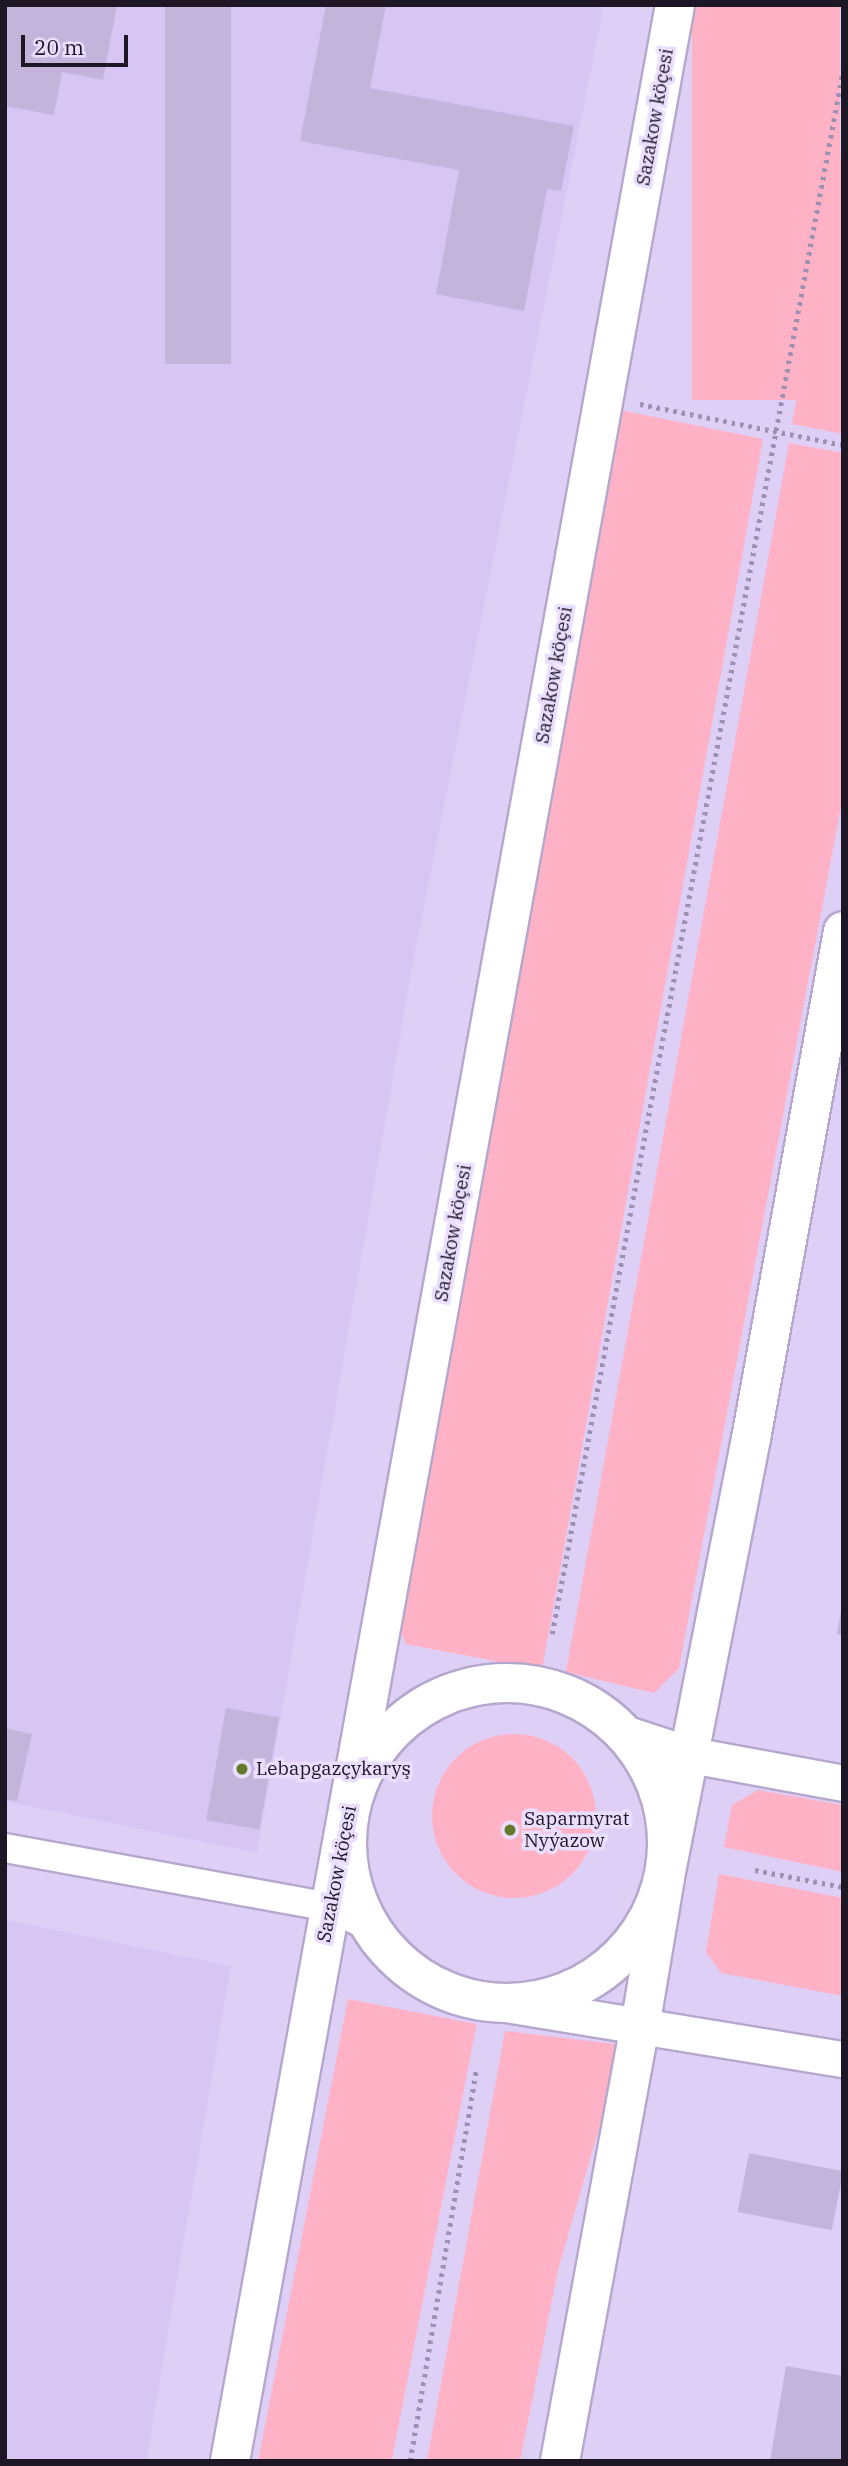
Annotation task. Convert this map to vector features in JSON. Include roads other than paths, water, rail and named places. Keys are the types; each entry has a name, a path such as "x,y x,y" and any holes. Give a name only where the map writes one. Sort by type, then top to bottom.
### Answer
{"main road":[{"name":"Sazakow köçesi","path":"230,2461 675,5"},
{"path":"560,2461 665,1877 691,1755 843,931"},
{"path":"484,1684 535,1685 583,1702 624,1733 647,1764 662,1800 668,1839 665,1877 645,1928 608,1969 560,1995 506,2004 452,1994 404,1967 368,1926 348,1875 347,1820 362,1771 393,1730 434,1700 484,1684"}],"street":[{"path":"624,1733 691,1755 843,1783"},
{"path":"5,1848 330,1907 368,1926"},
{"path":"506,2004 843,2059"}],"place":[{"name":"Lebapgazçykaryş","path":"242,1769"},
{"name":"Saparmyrat Nyýazow","path":"510,1830"}]}
